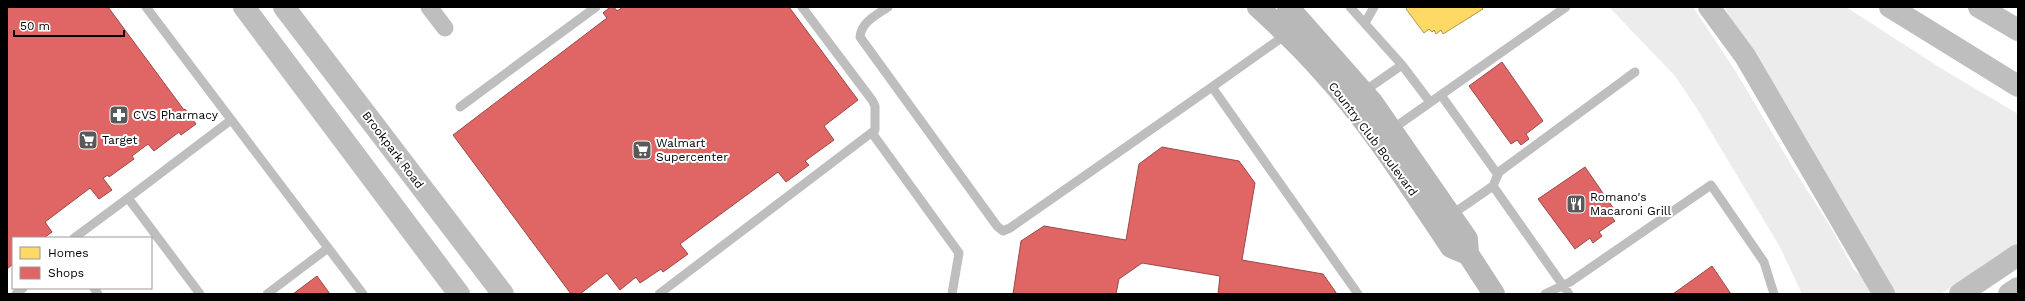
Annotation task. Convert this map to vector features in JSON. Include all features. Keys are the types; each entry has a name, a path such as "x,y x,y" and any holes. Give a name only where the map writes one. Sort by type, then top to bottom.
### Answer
{"main road":[{"path":"244,7 459,294"},
{"name":"Brookpark Road","path":"284,7 503,294"},
{"path":"1709,7 1746,56 1884,294"},
{"path":"1890,7 2018,86"},
{"path":"1979,7 2018,30"},
{"path":"1960,294 2018,255"},
{"path":"2009,294 2018,288"}],"street":[{"path":"429,7 445,28"},
{"name":"Country Club Boulevard","path":"1258,7 1324,72 1356,97 1391,130 1467,239 1468,254 1494,294"},
{"name":"Country Club Boulevard","path":"1288,7 1356,97 1374,135 1451,247 1468,254"}],"lane":[{"path":"146,7 363,294"},
{"path":"460,107 596,7"},
{"path":"659,294 875,130 875,106 872,100 802,7"},
{"path":"888,7 865,23 860,31 860,37 997,226 1003,230 1010,228 1287,34"},
{"path":"1350,7 1402,65 1430,102"},
{"path":"1365,23 1374,7"},
{"path":"1391,130 1566,7"},
{"path":"1356,97 1402,65"},
{"path":"1451,215 1493,186 1499,172 1635,72"},
{"path":"1212,87 1358,294"},
{"path":"1441,95 1498,175"},
{"path":"75,237 231,120"},
{"path":"872,133 960,253 952,294"},
{"path":"1545,294 1570,282 1711,185 1764,262 1774,294"},
{"path":"1493,186 1569,294"},
{"path":"128,198 200,294"},
{"path":"267,294 328,248"}],"shaded area":[{"path":"1609,7 1693,7 1736,72 1793,168 1830,226 1854,270 1866,278 1874,294 1802,294 1780,247 1696,107 1675,76"},
{"path":"1724,7 1846,7 1942,69 2018,114 2018,242 1941,294 1894,294 1795,122"}],"building: Homes":[{"path":"1407,7 1482,7 1483,9 1443,34 1441,30 1436,34 1434,30 1432,32 1429,29 1424,33 1406,9"}],"building: Shops":[{"name":"Target","path":"7,7 108,7 196,124 181,135 179,132 154,151 148,144 132,156 134,159 109,177 108,175 103,178 112,190 99,199 90,188 45,222 52,232 45,237 12,237 12,265 7,269"},
{"name":"Walmart Supercenter","path":"610,7 614,7 617,11 623,7 789,7 858,100 824,126 834,140 805,161 809,165 786,182 778,172 680,244 688,254 663,272 661,269 640,283 636,277 620,290 607,273 580,294 571,294 453,135 607,18 603,13"},
{"path":"1502,62 1543,121 1526,134 1529,139 1521,145 1517,140 1511,144 1469,86"},
{"path":"1162,147 1239,161 1255,183 1242,260 1323,274 1337,294 1218,294 1220,276 1142,263 1119,279 1116,294 1013,294 1021,241 1044,226 1126,240 1139,164"},
{"path":"1585,167 1616,212 1611,216 1615,221 1599,232 1602,236 1593,243 1590,238 1575,249 1538,199"},
{"path":"1712,266 1731,294 1673,294"},
{"path":"317,276 330,294 293,294"}],"place":[{"name":"CVS Pharmacy","path":"119,115"},
{"name":"Target","path":"88,140"},
{"name":"Walmart Supercenter","path":"642,150"},
{"name":"Romano's Macaroni Grill","path":"1576,204"}]}
